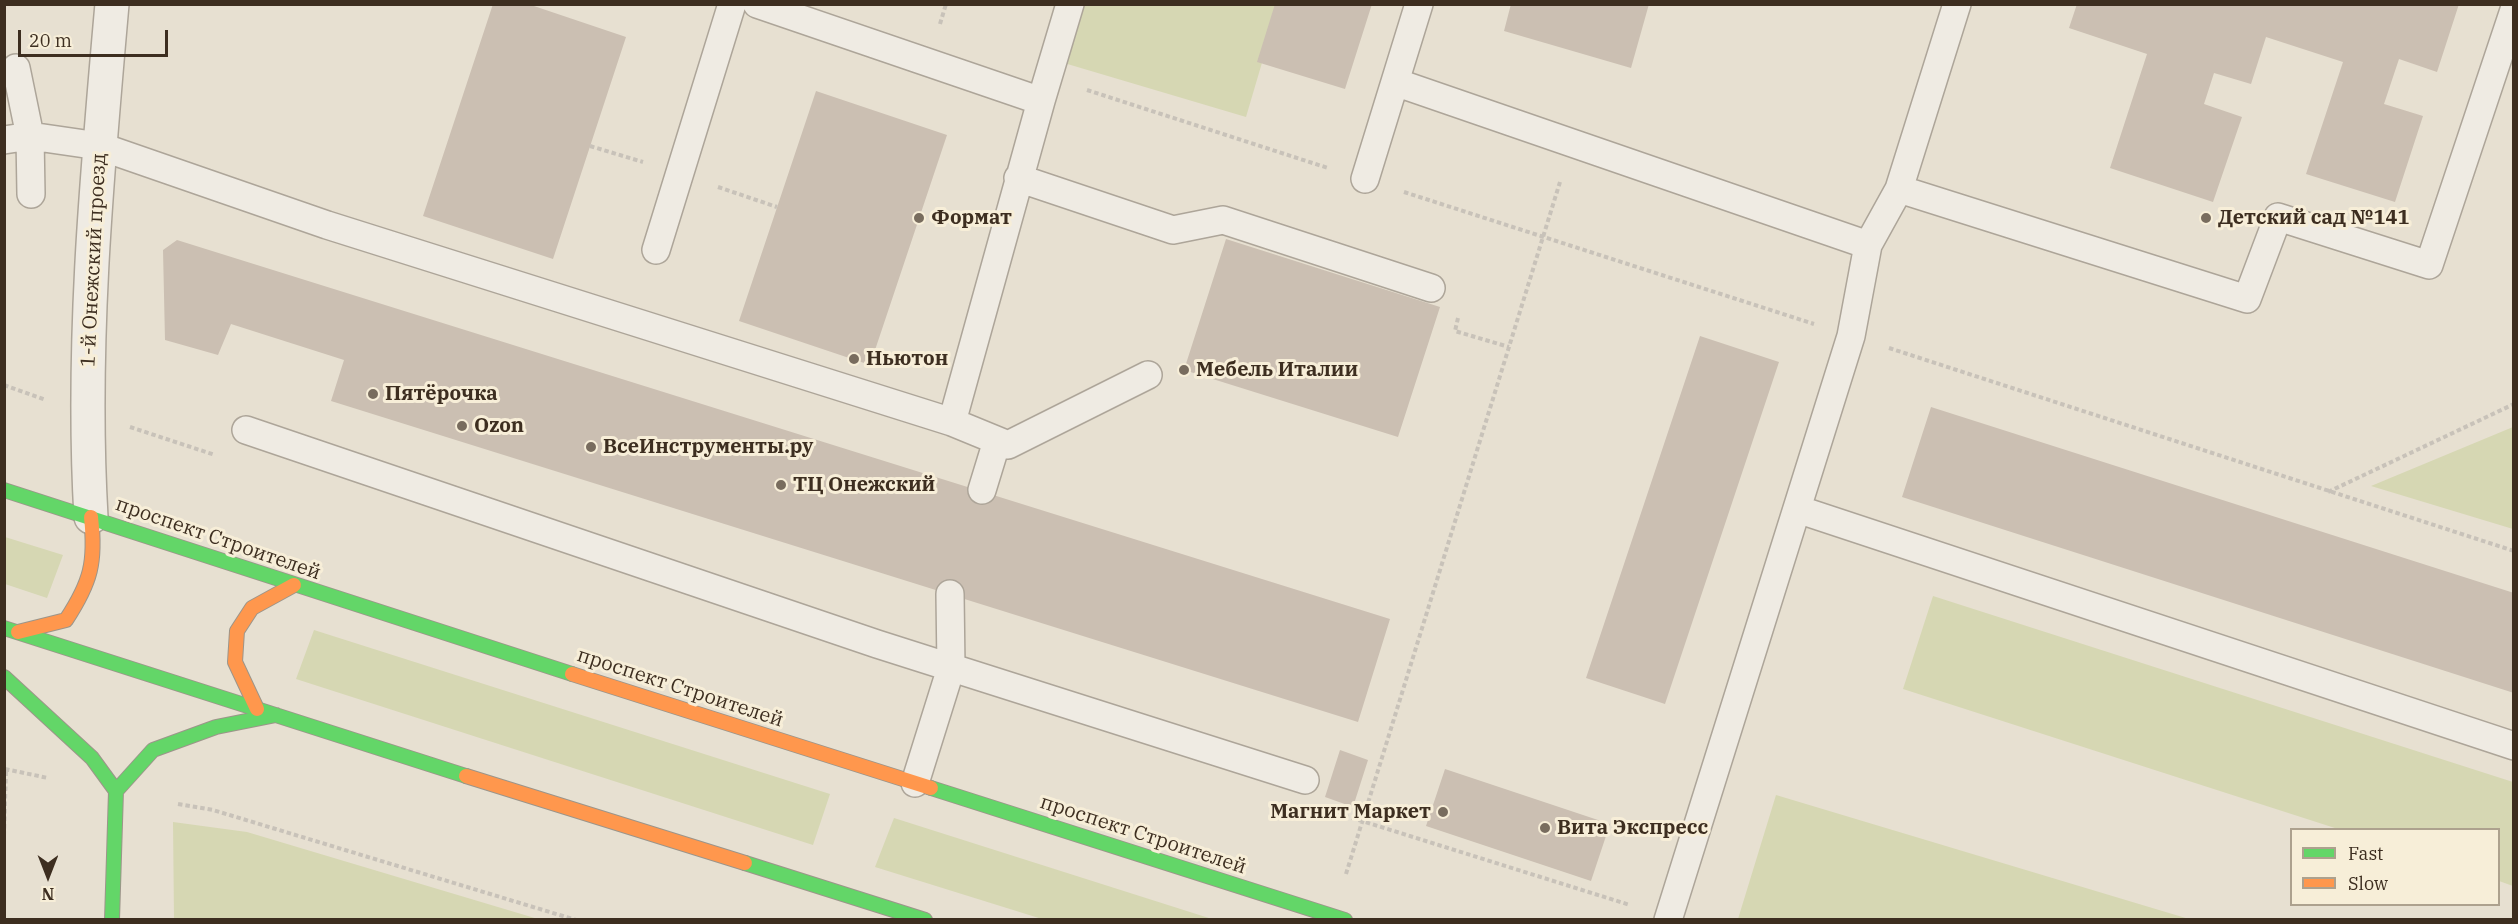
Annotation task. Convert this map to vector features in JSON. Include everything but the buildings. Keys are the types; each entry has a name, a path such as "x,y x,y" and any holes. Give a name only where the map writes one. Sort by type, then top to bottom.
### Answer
{"main road":[{"name":"проспект Строителей","path":"4,489 294,585 1339,918"},
{"path":"11,630 66,620 88,589 95,554 91,517"},
{"path":"257,710 235,662 237,631 252,608 294,585"},
{"path":"11,630 257,710 925,920"},
{"path":"4,677 92,758 116,791 112,920"},
{"path":"116,791 153,750 216,727 276,715"}],"street":[{"name":"1-й Онежский проезд","path":"91,517 86,413 99,146 112,4"}],"lane":[{"path":"656,250 732,4"},
{"path":"757,4 1045,89"},
{"path":"952,422 1018,178 1070,4"},
{"path":"1365,179 1419,4"},
{"path":"1668,920 1851,336 1868,245 1899,189 1957,4"},
{"path":"1899,189 2247,299 2278,217 2429,266 2514,10"},
{"path":"16,68 17,138 31,194"},
{"path":"1395,82 1573,141 1868,245"},
{"path":"17,138 99,146 327,225 952,422 1008,445 1148,375"},
{"path":"1018,178 1173,230 1223,220 1431,288"},
{"path":"246,430 951,668 1305,780"},
{"path":"982,490 997,441"},
{"path":"1797,509 2514,746"},
{"path":"915,783 951,668 951,594"}],"path":[{"path":"1045,89 1365,179 1543,239 1851,336 2514,551"},
{"path":"1339,918 1509,347 1573,141"},
{"path":"1431,288 1464,298 1455,331 1509,347"},
{"path":"2328,492 2514,404"},
{"path":"4,836 5,769 53,779"},
{"path":"178,804 213,810 576,920"}],"green space":[{"path":"1082,5 1279,5 1246,117 1064,63"},
{"path":"2513,427 2513,529 2371,486"},
{"path":"5,537 63,555 47,598 5,584"},
{"path":"1933,596 2513,782 2513,886 2500,881 2500,828 2335,828 1903,689"},
{"path":"314,630 830,794 813,845 296,679"},
{"path":"1776,795 2189,919 1738,919"},
{"path":"894,818 1212,919 1042,919 875,867"},
{"path":"173,822 247,832 538,919 174,919"}],"traffic: fast":[{"path":"4,490 572,674"},
{"path":"4,628 466,776"},
{"path":"4,677 92,758 116,791"},
{"path":"116,791 153,750 216,727 276,715"},
{"path":"931,788 1345,920"},
{"path":"112,920 116,791"},
{"path":"745,863 925,920"}],"traffic: slow":[{"path":"18,632 66,620 81,594 90,571 93,547 91,517"},
{"path":"257,709 235,662 237,631 252,608 294,585"},
{"path":"572,674 931,788"},
{"path":"466,776 745,863"}],"place":[{"name":"Формат","path":"919,218"},
{"name":"Детский сад №141","path":"2206,218"},
{"name":"Ньютон","path":"854,359"},
{"name":"Мебель Италии","path":"1184,370"},
{"name":"Пятёрочка","path":"373,394"},
{"name":"Ozon","path":"462,426"},
{"name":"ВсеИнструменты.ру","path":"591,447"},
{"name":"ТЦ Онежский","path":"781,485"},
{"name":"Магнит Маркет","path":"1443,812"},
{"name":"Вита Экспресс","path":"1545,828"}]}
